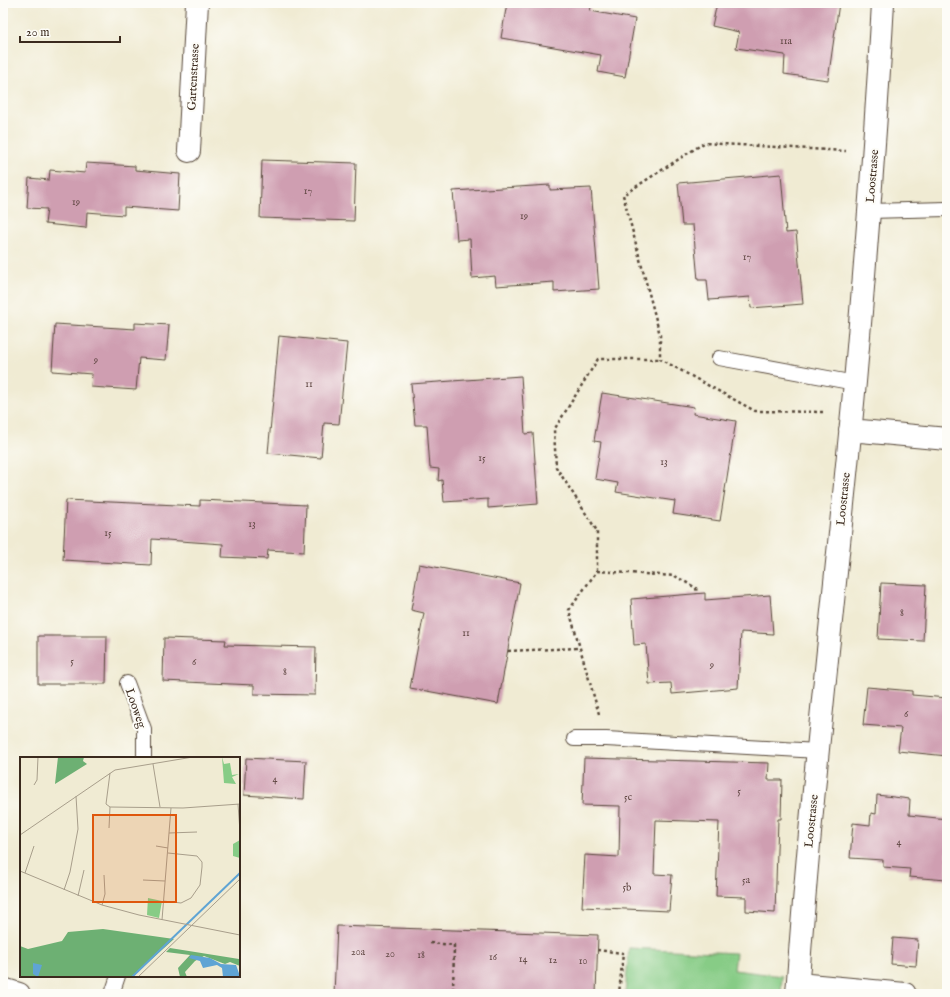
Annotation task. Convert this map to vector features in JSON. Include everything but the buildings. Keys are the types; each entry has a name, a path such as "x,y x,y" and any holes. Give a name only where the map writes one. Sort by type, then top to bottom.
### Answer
{"street":[{"name":"Gartenstrasse","path":"189,151 197,3"},
{"name":"Loostrasse","path":"797,989 818,751 855,382 874,153 883,3"},
{"path":"851,422 947,439"},
{"path":"3,989 19,994"},
{"path":"797,989 905,994"}],"lane":[{"path":"869,211 947,209"},
{"path":"719,358 855,382"},
{"name":"Looweg","path":"127,682 144,729 144,757"},
{"path":"574,739 606,739 818,751"},
{"path":"112,994 118,977"}],"path":[{"path":"660,359 660,335 623,195 704,142 874,153"},
{"path":"606,739 569,610 597,571 597,531 556,467 554,430 598,359 660,359 756,411 803,410 851,422"},
{"path":"597,571 675,576 696,588 697,594"},
{"path":"508,651 580,648"},
{"path":"430,943 454,945 453,994"},
{"path":"597,950 623,953 620,994"}],"green space":[{"path":"629,948 736,953 734,970 782,976 781,994 625,994"}]}
